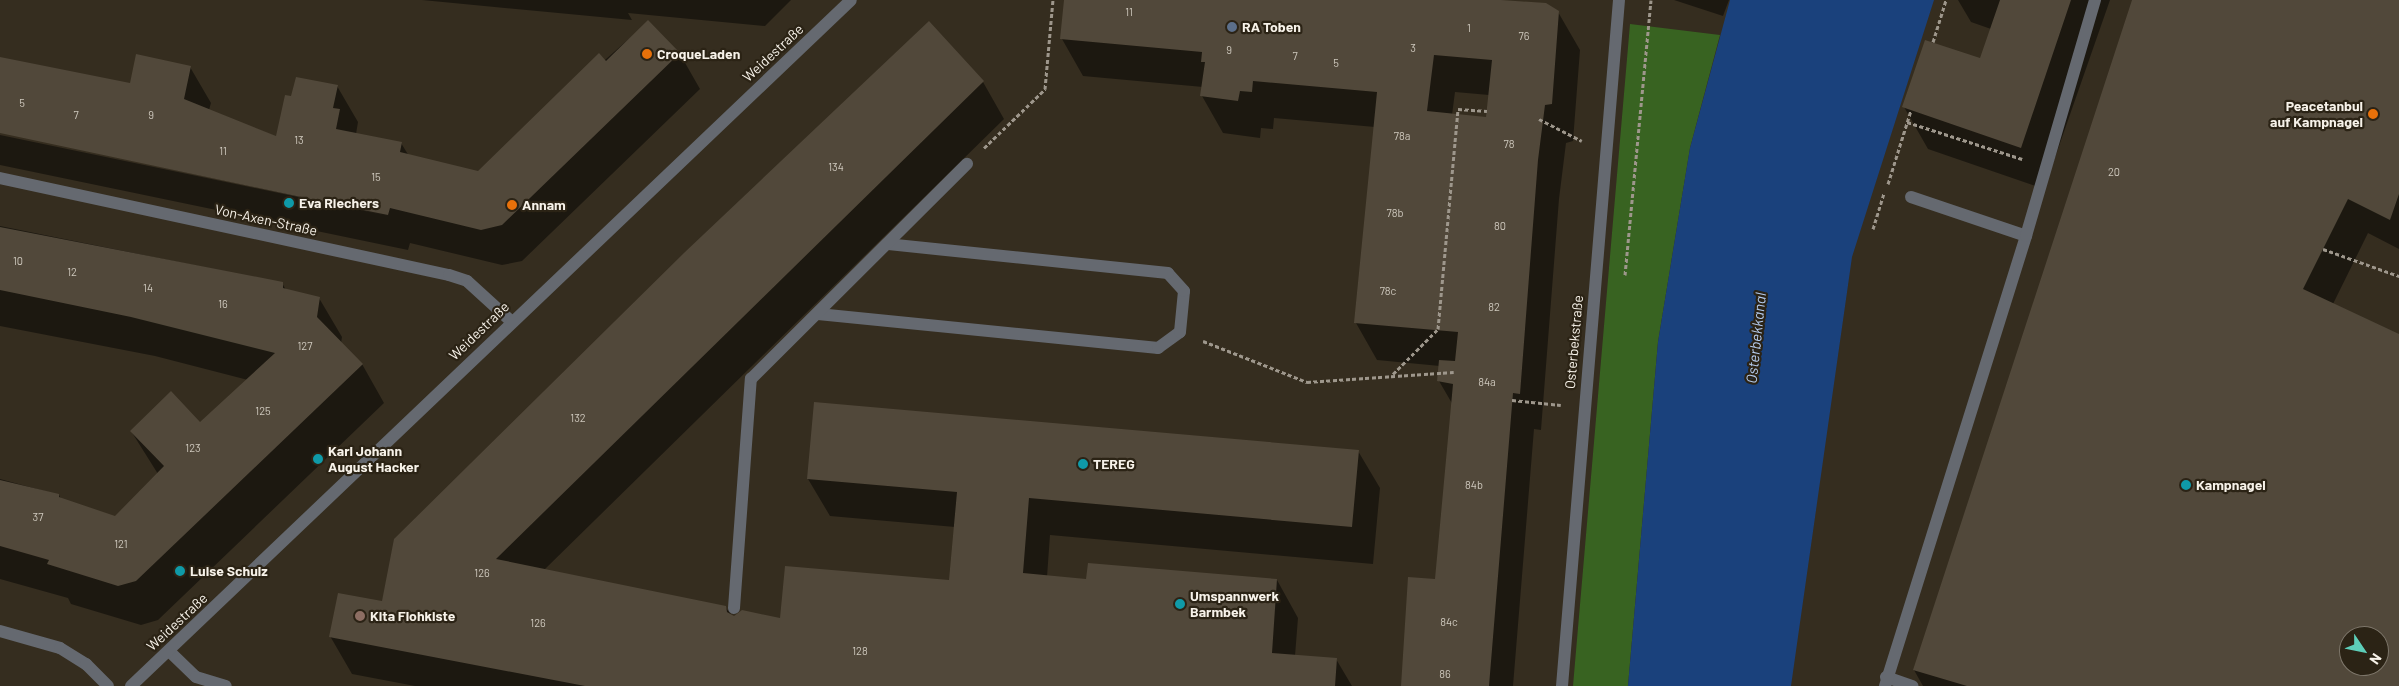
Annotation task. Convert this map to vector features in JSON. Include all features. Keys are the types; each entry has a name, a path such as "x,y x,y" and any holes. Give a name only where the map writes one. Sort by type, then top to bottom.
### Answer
{"street":[{"name":"Weidestraße","path":"130,686 169,651 511,321 851,0"},
{"name":"Osterbekstraße","path":"1562,686 1604,153 1619,0"},
{"path":"1912,686 1886,682 2026,236 2095,0"},
{"path":"734,608 751,379 967,164"},
{"name":"Von-Axen-Straße","path":"0,178 449,275 467,281 511,321"},
{"path":"1911,196 2026,236"},
{"path":"818,314 1158,348 1180,332 1184,291 1168,273 888,244"},
{"path":"0,631 60,648 86,664 108,686"},
{"path":"169,651 196,677 226,686"}],"path":[{"path":"967,164 1044,89 1053,0"},
{"path":"1933,42 1946,0"},
{"path":"1393,374 1438,330 1458,109 1486,111"},
{"path":"1873,229 1911,110"},
{"path":"1539,118 1604,153"},
{"path":"1907,122 2046,167"},
{"path":"2323,249 2399,276"},
{"path":"1180,332 1307,382 1393,374 1454,372"},
{"path":"1512,400 1584,407"}],"green space":[{"path":"1630,24 1720,35 1690,148 1658,342 1628,686 1573,686"}],"water":[{"name":"Osterbekkanal","path":"1730,0 1934,0 1852,257 1791,686 1628,686 1658,342 1690,148"}],"building":[{"path":"1064,0 1501,0 1546,3 1559,11 1552,104 1545,105 1538,160 1520,394 1513,393 1489,686 1401,686 1408,577 1435,579 1453,384 1437,381 1439,360 1455,361 1458,332 1354,323 1377,92 1253,81 1252,92 1240,91 1238,101 1200,96 1205,62 1201,62 1202,52 1060,39","holes":["1434,55 1492,60 1486,117 1427,111"]},
{"path":"2000,0 2071,0 2021,148 1902,107 1925,40 1980,58"},
{"name":"Kampnagel","path":"2132,0 2399,0 2399,194 2390,220 2348,199 2303,289 2399,334 2399,686 1967,686 1913,670"},
{"path":"648,20 680,53 502,225 481,230 390,208 388,215 348,207 0,133 0,57 130,83 136,54 191,66 184,99 276,136 285,95 291,96 296,77 338,85 333,108 340,109 336,129 402,142 400,152 478,171 599,53 606,61"},
{"path":"929,21 984,81 496,559 726,606 727,612 734,616 742,610 780,618 785,566 949,580 957,492 807,479 814,402 1359,450 1352,527 1029,498 1023,573 1086,579 1088,563 1277,579 1272,653 1337,658 1335,686 585,686 329,637 338,593 382,601 394,539 685,252"},
{"path":"0,227 283,282 283,288 320,297 317,317 363,364 136,581 118,586 47,564 49,560 0,546 0,480 59,494 59,497 115,516 164,466 130,431 171,391 200,422 275,353 131,317 0,290"}],"place":[{"name":"RA Toben","path":"1232,27"},
{"name":"CroqueLaden","path":"647,54"},
{"name":"Peacetanbul auf Kampnagel","path":"2373,114"},
{"name":"Eva Riechers","path":"289,203"},
{"name":"Annam","path":"512,205"},
{"name":"Karl Johann August Hacker","path":"318,459"},
{"name":"TEREG","path":"1083,464"},
{"name":"Kampnagel","path":"2186,485"},
{"name":"Luise Schulz","path":"180,571"},
{"name":"Umspannwerk Barmbek","path":"1180,604"},
{"name":"Kita Flohkiste","path":"360,616"}]}
